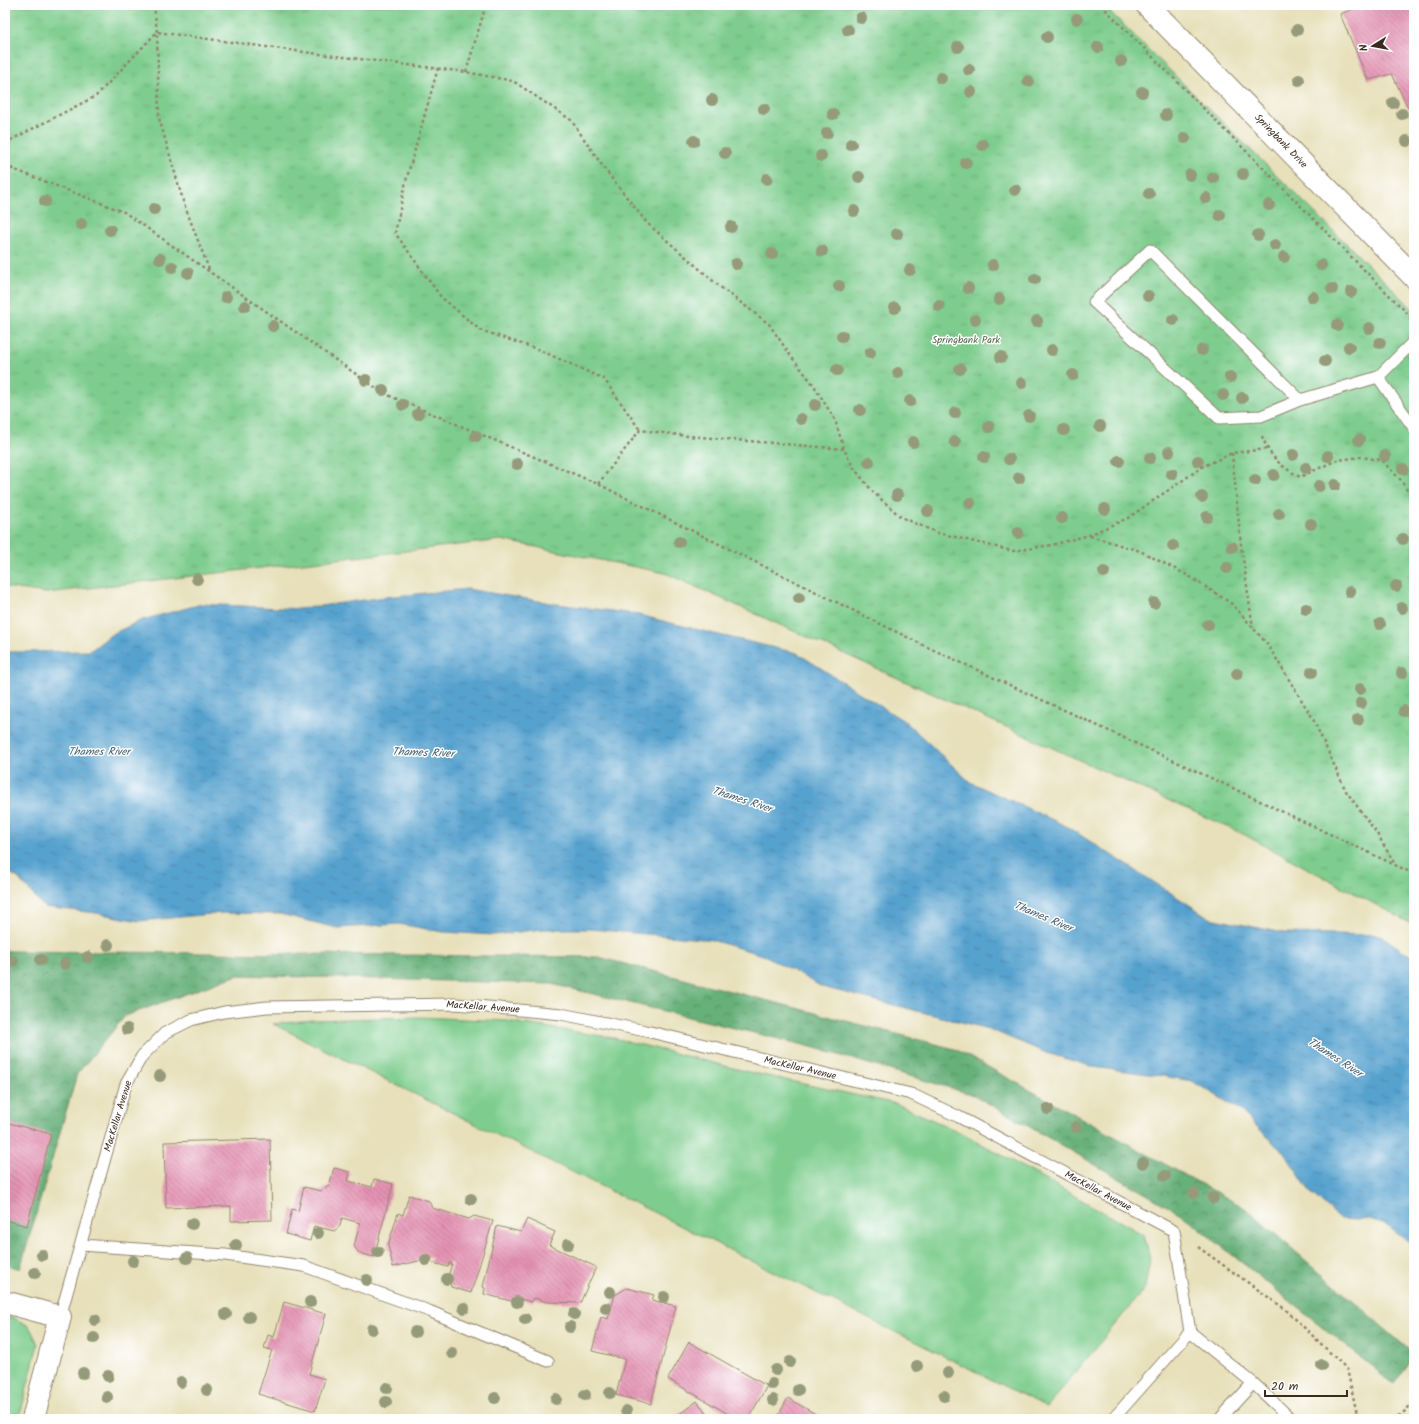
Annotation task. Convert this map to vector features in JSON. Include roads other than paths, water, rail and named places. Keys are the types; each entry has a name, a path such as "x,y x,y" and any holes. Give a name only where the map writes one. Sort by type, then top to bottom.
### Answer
{"main road":[{"name":"Springbank Drive","path":"1153,7 1414,277"},
{"path":"5,1302 60,1317"},
{"name":"MacKellar Avenue","path":"33,1419 60,1317"}],"lane":[{"path":"1300,400 1150,250 1094,302 1219,418 1261,416 1300,400 1378,377 1414,341"},
{"path":"1378,377 1414,428"},
{"name":"MacKellar Avenue","path":"60,1317 126,1084 142,1056 165,1033 191,1020 224,1012 260,1008 456,1004 561,1014 646,1031 911,1094 959,1117 1174,1231 1190,1332"},
{"path":"81,1245 225,1255 304,1266 429,1311 548,1360"},
{"path":"1113,1419 1190,1332 1254,1383 1291,1419"},
{"path":"1220,1419 1254,1383"}],"water":[{"name":"Thames River","path":"467,589 557,604 635,614 797,653 907,723 970,782 1066,826 1210,918 1284,933 1380,935 1414,958 1414,1246 1383,1223 1365,1218 1357,1220 1340,1219 1310,1192 1286,1155 1239,1109 1192,1081 1093,1067 1044,1052 989,1029 822,987 766,956 708,939 589,929 543,929 494,935 443,932 399,924 337,928 280,914 222,913 139,921 96,913 44,907 18,878 5,870 5,652 90,651 112,634 142,620 202,604 299,609 385,597"}],"park label":[{"name":"Springbank Park","path":"966,340"}]}
